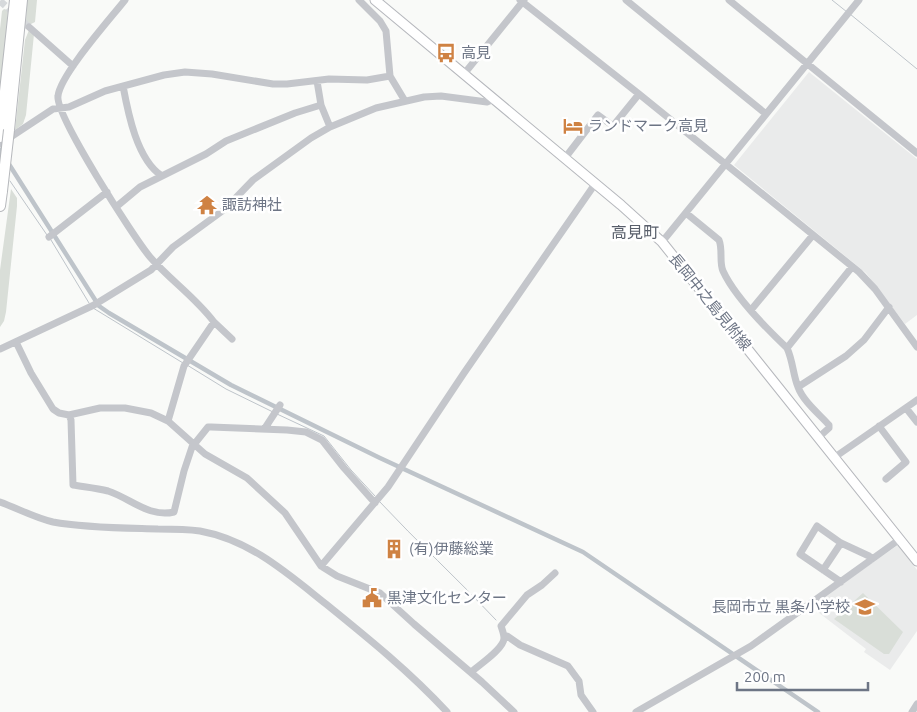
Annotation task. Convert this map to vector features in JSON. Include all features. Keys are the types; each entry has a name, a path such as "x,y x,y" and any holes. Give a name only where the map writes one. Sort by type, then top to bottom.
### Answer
{"highway":[{"path":"0,137 15,0"},
{"path":"0,206 22,0"}],"main road":[{"name":"長岡中之島見附線","path":"375,0 565,158 662,242 917,561"}],"street":[{"path":"125,0 73,66 60,87 58,96 60,108 116,207 149,255 189,293 214,322 232,339"},
{"path":"359,0 380,21 386,31 390,76 405,101"},
{"path":"626,0 766,114"},
{"path":"729,0 917,153"},
{"path":"662,242 859,0"},
{"path":"464,74 522,1 726,164 868,281 917,347"},
{"path":"29,27 73,66"},
{"path":"0,144 53,109 70,107 105,91 164,75 185,72 273,84 329,79 367,80 390,76"},
{"path":"317,81 321,105 330,127"},
{"path":"123,86 131,127 153,168 162,176"},
{"path":"565,158 598,115 614,126 639,94"},
{"path":"0,349 97,304 151,270 173,248 221,212 253,180 311,138 330,127 363,112 424,97 441,96 487,102 494,99"},
{"path":"116,207 140,187 206,154 226,141 321,105"},
{"path":"321,566 388,487 464,373 595,184"},
{"path":"49,237 107,192"},
{"path":"686,213 719,240 722,251 722,269 751,310 787,348 802,395 829,425 829,428 819,437"},
{"path":"751,310 813,235"},
{"path":"787,348 852,268"},
{"path":"798,387 822,373 851,352 864,340 889,307"},
{"path":"168,421 184,366 214,322"},
{"path":"16,342 46,400 59,413 69,416 100,408 125,408 151,413 168,421 208,456 247,478 285,513 321,566 337,576 380,593 514,712"},
{"path":"792,404 802,395"},
{"path":"835,457 917,400"},
{"path":"264,428 280,405"},
{"path":"906,408 917,422"},
{"path":"69,416 71,420 73,485 106,491 149,510 174,512 184,470 194,444 208,427 264,428 306,432 322,440 375,503"},
{"path":"879,426 906,462 886,479"},
{"path":"0,502 52,522 189,530 211,533 243,545 262,555 280,568 366,636 402,667 447,712"},
{"path":"841,582 800,554 817,526 841,543 872,559"},
{"path":"641,710 752,646 900,539"},
{"path":"823,570 841,543"},
{"path":"471,672 496,651 502,643 504,636 501,626 527,596 555,572"},
{"path":"504,636 507,636 520,646 568,666 579,681 581,695 592,712"},
{"path":"912,712 917,704"}],"shaded area":[{"path":"27,0 37,0 35,22 29,25 26,21"},
{"path":"4,9 8,10 0,104 0,29 2,11"},
{"path":"29,30 34,34 26,115 23,124 15,130 25,40"},
{"path":"809,72 917,159 917,315 905,324 866,273 734,165"},
{"path":"11,189 17,198 17,206 6,312 0,327 0,270"},
{"name":"長岡市立 黒条小学校","path":"898,545 917,570 917,631 890,670 864,652 866,649 814,609 812,605"},
{"path":"863,593 903,632 889,654 884,654 834,619"}],"waterway":[{"path":"832,0 847,12"},
{"path":"850,14 917,69"},
{"path":"0,150 99,306 109,313 231,385 380,458 583,552 818,712"},
{"path":"10,181 47,235"},
{"path":"51,240 89,303"},
{"path":"93,308 183,363"},
{"path":"187,365 226,389 273,412"},
{"path":"277,414 324,436 375,496"},
{"path":"379,501 496,620"}],"tunnel":[{"path":"0,1 29,27"}],"place":[{"name":"高見","path":"446,53"},
{"name":"ランドマーク高見","path":"573,126"},
{"name":"諏訪神社","path":"207,205"},
{"name":"(有)伊藤総業","path":"394,549"},
{"name":"黒津文化センター","path":"372,598"},
{"name":"長岡市立 黒条小学校","path":"865,607"}],"district":[{"name":"高見町","path":"635,232"}]}
